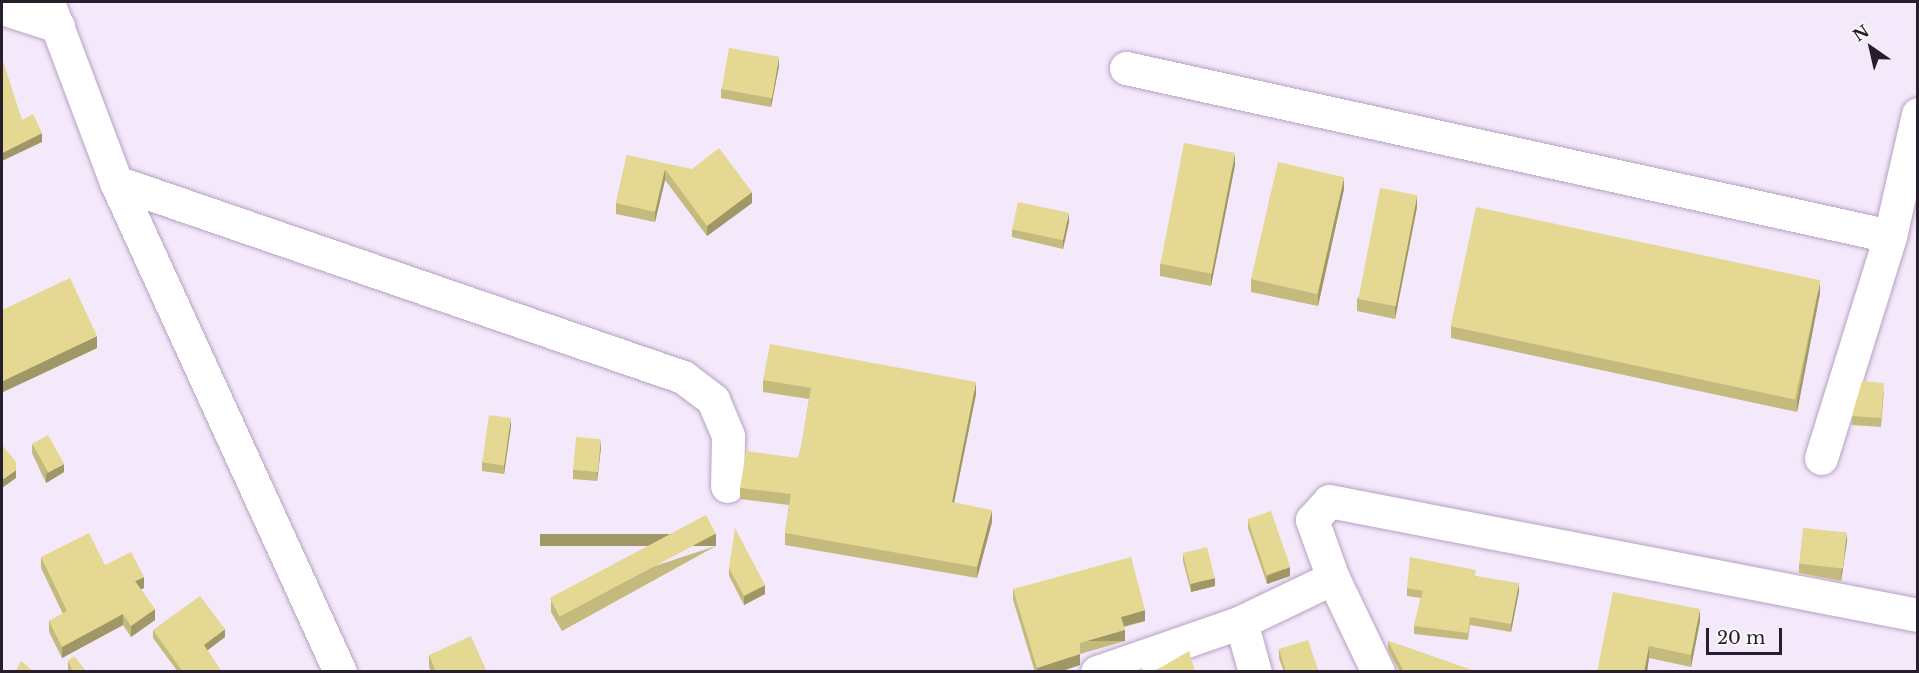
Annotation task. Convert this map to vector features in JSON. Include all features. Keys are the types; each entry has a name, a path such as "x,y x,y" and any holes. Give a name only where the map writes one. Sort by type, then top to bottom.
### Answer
{"street":[{"path":"2,8 53,14 116,182 331,667"},
{"path":"1126,69 1890,236"},
{"path":"1821,458 1890,236 1917,114"},
{"path":"116,182 683,377 713,400 728,436 726,486"},
{"path":"1378,672 1333,578 1312,520 1329,501 1917,615"},
{"path":"1097,672 1241,622 1333,578"},
{"path":"1241,622 1256,672"}],"building":[{"path":"729,48 779,57 772,98 722,89"},
{"path":"2,58 22,120 33,114 42,133 2,153"},
{"path":"1184,143 1235,153 1212,274 1161,264"},
{"path":"719,148 752,192 707,226 665,169 655,212 616,203 627,155 692,169"},
{"path":"1278,162 1344,177 1317,294 1251,279"},
{"path":"1380,188 1417,195 1396,306 1358,299"},
{"path":"1018,202 1069,213 1063,240 1012,229"},
{"path":"1476,207 1820,280 1795,400 1451,326"},
{"path":"70,278 97,336 3,381 2,310"},
{"path":"770,344 976,382 952,502 992,510 977,567 785,533 791,494 740,488 746,451 798,458 802,443 811,388 763,380"},
{"path":"1862,381 1884,383 1881,418 1852,416"},
{"path":"489,415 511,418 504,466 482,463"},
{"path":"48,435 64,464 48,473 32,444"},
{"path":"576,437 601,439 598,472 573,470"},
{"path":"2,445 16,462 16,470 2,480"},
{"path":"1271,511 1290,567 1267,575 1247,519"},
{"path":"706,515 716,534 560,617 550,598"},
{"path":"735,528 765,585 744,596 729,568"},
{"path":"1803,528 1847,533 1843,568 1799,564"},
{"path":"89,533 105,565 131,552 144,577 135,581 155,609 131,626 123,614 62,647 49,621 67,611 41,557"},
{"path":"1207,547 1215,578 1190,584 1183,553"},
{"path":"1131,557 1145,610 1121,617 1125,630 1080,643 1080,654 1037,668 1013,589"},
{"path":"1410,557 1476,570 1475,576 1519,583 1511,624 1470,617 1468,633 1414,626 1423,591 1407,588"},
{"path":"1613,592 1700,609 1691,655 1649,646 1644,672 1597,672"},
{"path":"200,596 225,629 204,645 222,672 183,672 153,630"},
{"path":"471,636 487,672 436,672 429,655"},
{"path":"1308,640 1319,672 1286,672 1279,649"},
{"path":"1388,641 1477,672 1404,672"},
{"path":"1189,651 1195,672 1153,672"},
{"path":"74,656 87,672 73,672 68,661"},
{"path":"21,661 34,672 15,672"},
{"path":"1142,668 1144,672 1131,672"}]}
